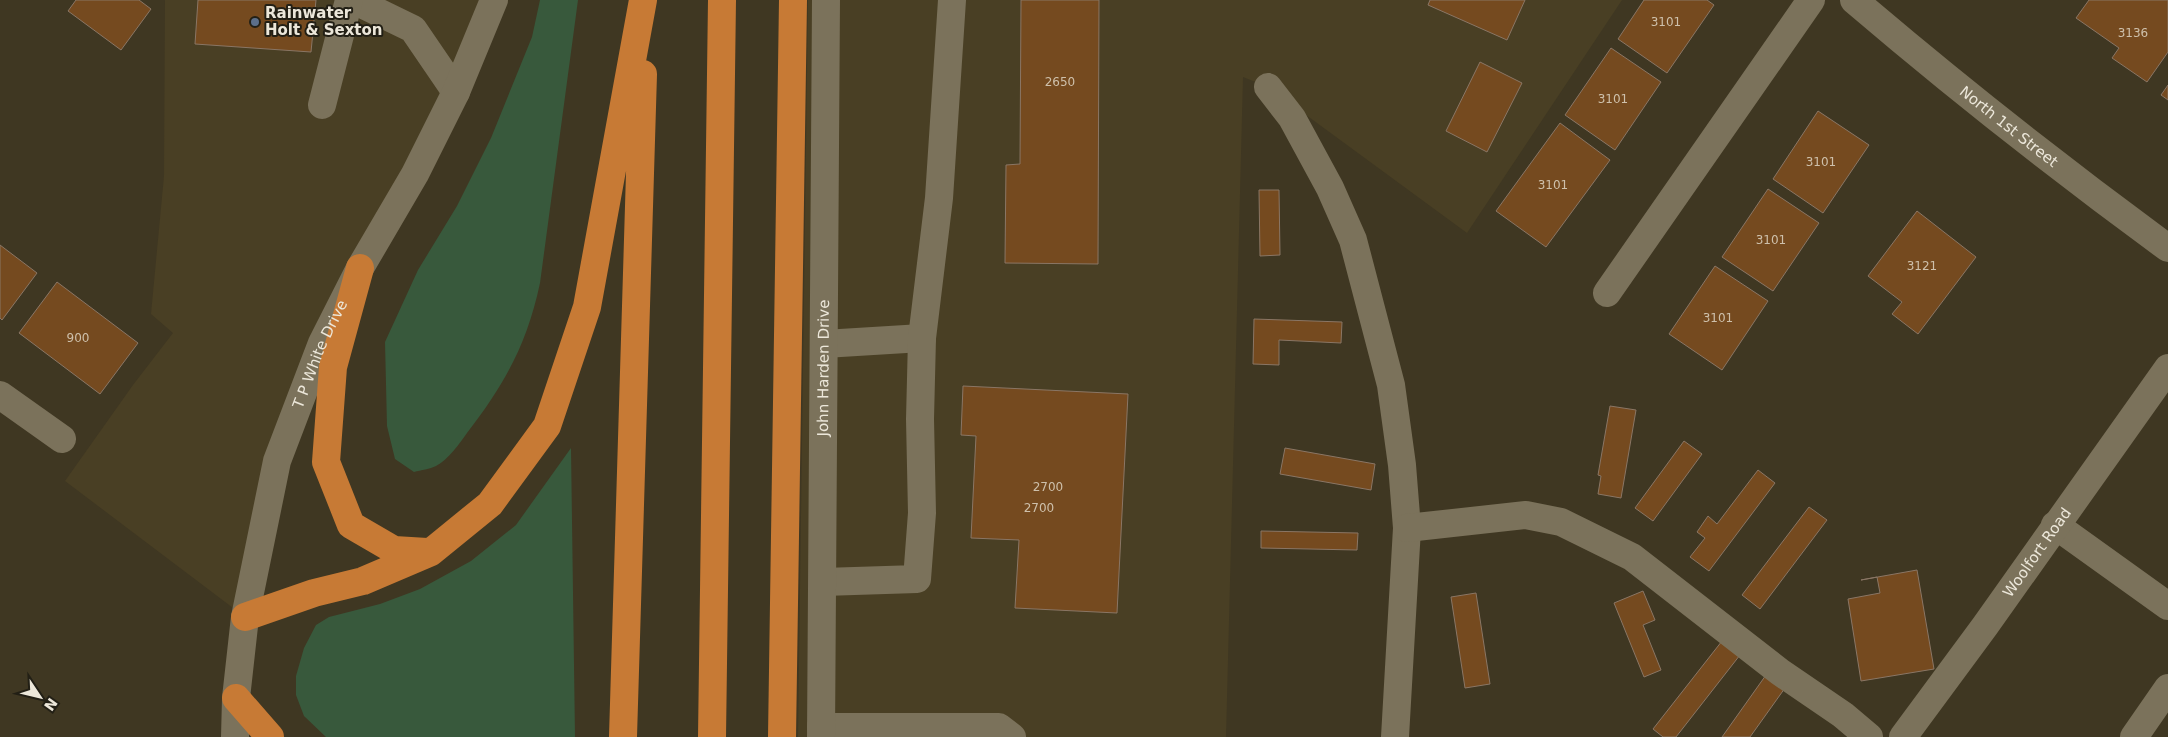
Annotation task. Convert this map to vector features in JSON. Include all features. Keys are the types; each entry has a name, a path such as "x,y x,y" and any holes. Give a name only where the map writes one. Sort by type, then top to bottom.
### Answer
{"highway":[{"path":"245,617 314,593 363,581 431,552 490,504 547,426 587,307 644,0"},
{"path":"623,737 644,0"},
{"path":"712,737 722,0"},
{"path":"782,737 793,0"},
{"path":"360,268 333,367 326,462 351,525 394,550 431,552"},
{"path":"236,698 270,737"}],"street":[{"path":"322,105 349,0"},
{"path":"353,0 413,29 456,92"},
{"name":"T P White Drive","path":"235,737 236,698 245,617 277,461 322,343 360,268 415,174 456,92 494,0"},
{"name":"John Harden Drive","path":"821,732 826,0"},
{"path":"822,582 917,578 922,513 920,419 922,338 939,198 952,0"},
{"path":"1607,293 1810,0"},
{"name":"North 1st Street","path":"1854,0 1966,94 2068,174 2168,248"},
{"path":"1268,87 1292,118 1330,188 1353,240 1390,385 1402,465 1407,528 1395,737"},
{"path":"824,344 922,338"},
{"name":"Woolfort Road","path":"1903,737 1985,626 2168,368"},
{"path":"0,394 62,439"},
{"path":"1407,528 1526,515 1561,522 1632,558 1780,672 1843,716 1869,737"},
{"path":"2055,525 2168,606"},
{"path":"2134,737 2168,688"},
{"path":"821,732 905,732 999,727 1012,737"}],"shaded area":[{"path":"165,0 494,0 322,343 245,617 65,481 133,385 173,333 151,314 164,176"},
{"path":"808,0 1622,0 1467,233 1268,87 1243,77 1226,737 798,737"}],"green space":[{"path":"540,0 578,0 540,283 535,305 513,362 481,415 445,460 434,467 414,472 395,459 387,426 385,342 418,270 457,206 491,138 532,37"},
{"path":"571,448 575,737 326,737 304,716 296,695 296,676 304,648 316,625 329,617 380,604 420,589 471,561 516,525"}],"building":[{"path":"76,0 139,0 151,9 121,50 68,11"},
{"name":"Rainwater Holt & Sexton","path":"198,0 316,0 311,52 195,44"},
{"path":"1021,0 1099,0 1098,264 1005,263 1006,165 1020,164"},
{"path":"1430,0 1525,0 1507,40 1428,5"},
{"path":"1644,0 1707,0 1714,5 1667,73 1618,39"},
{"path":"2089,0 2168,0 2168,52 2147,82 2112,58 2119,48 2076,18"},
{"path":"1611,48 1661,82 1615,150 1565,115"},
{"path":"1480,62 1522,83 1487,152 1446,131"},
{"path":"2168,85 2168,100 2161,95"},
{"path":"1818,111 1869,145 1823,213 1773,179"},
{"path":"1560,123 1610,160 1546,247 1496,211"},
{"path":"1768,189 1819,223 1773,291 1722,257"},
{"path":"1259,190 1279,190 1280,255 1260,256"},
{"path":"1917,211 1976,257 1918,334 1892,314 1902,302 1868,276"},
{"path":"0,245 37,273 2,320 0,318"},
{"path":"1715,266 1768,301 1722,370 1669,334"},
{"path":"57,282 138,343 100,394 19,333"},
{"path":"1254,319 1342,322 1341,343 1279,340 1279,365 1253,364"},
{"path":"963,386 1128,394 1117,613 1015,608 1019,540 971,538 976,436 961,435"},
{"path":"1610,406 1636,410 1621,498 1598,494 1601,476 1598,475"},
{"path":"1684,441 1702,454 1653,521 1635,508"},
{"path":"1285,448 1375,464 1371,490 1280,474"},
{"path":"1758,470 1775,483 1709,571 1690,557 1705,538 1697,532 1708,516 1717,524"},
{"path":"1809,507 1827,520 1760,609 1742,595"},
{"path":"1261,531 1358,533 1357,550 1261,548"},
{"path":"1917,570 1934,669 1861,681 1848,599 1880,593 1877,577"},
{"path":"1643,591 1655,620 1643,625 1661,670 1644,677 1614,603"},
{"path":"1476,593 1490,684 1465,688 1451,597"},
{"path":"1722,641 1740,655 1676,737 1663,737 1653,729"},
{"path":"1766,675 1785,688 1750,737 1722,737"}],"place":[{"name":"Rainwater Holt & Sexton","path":"255,22"}]}
